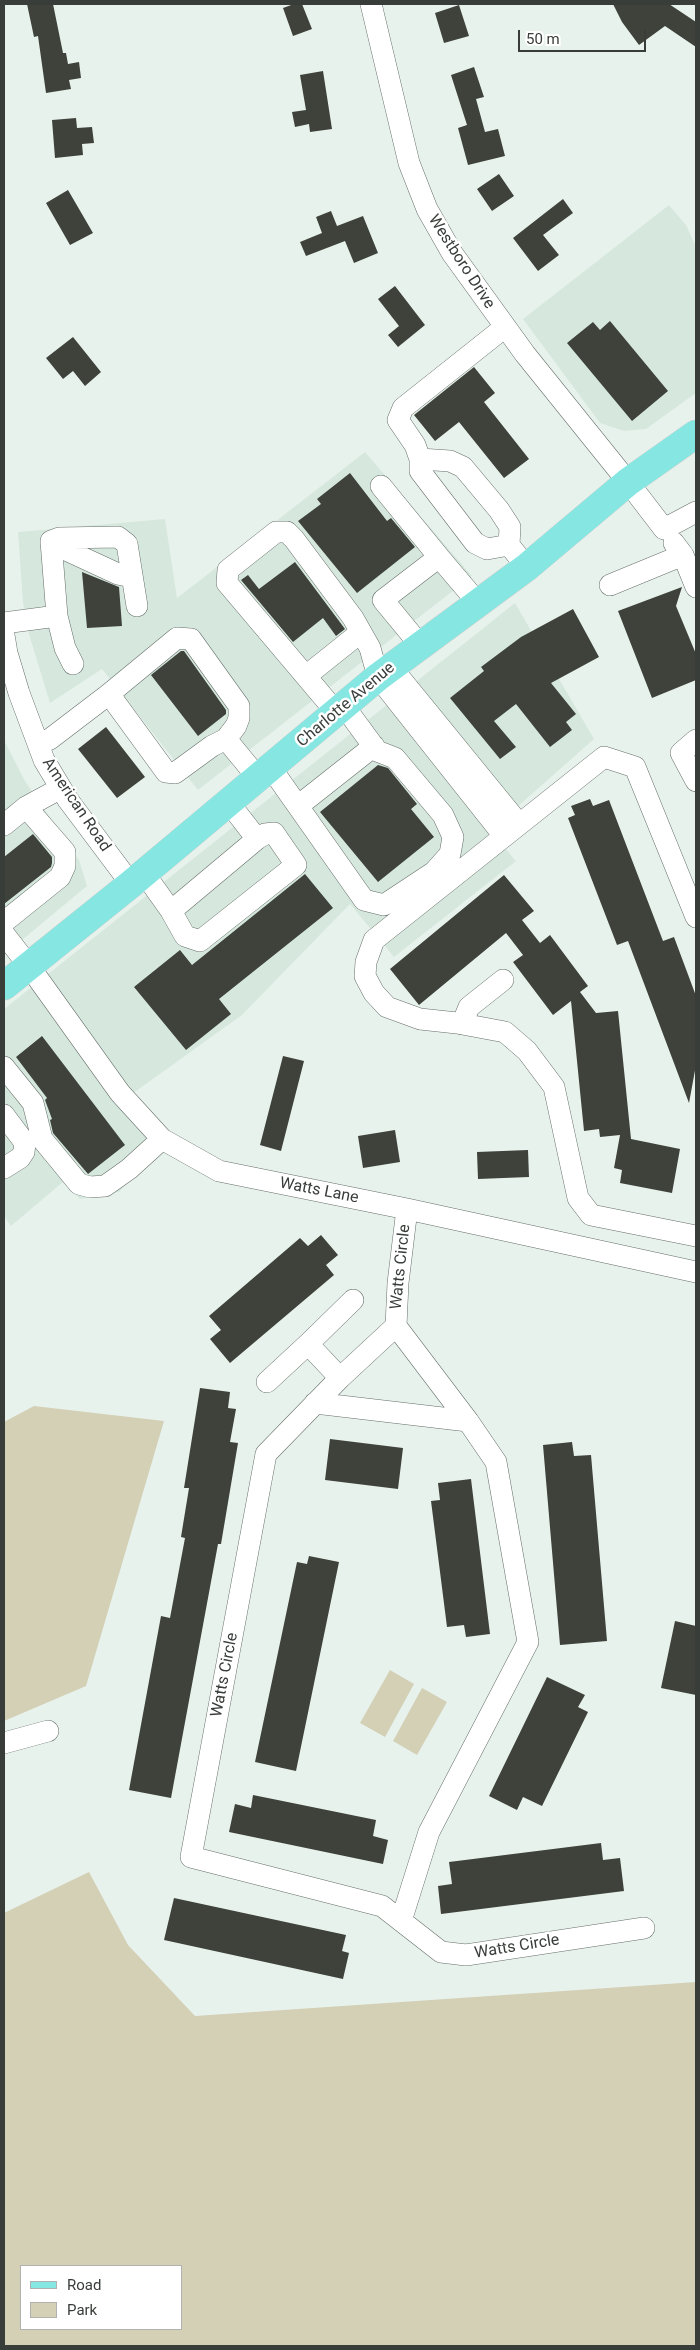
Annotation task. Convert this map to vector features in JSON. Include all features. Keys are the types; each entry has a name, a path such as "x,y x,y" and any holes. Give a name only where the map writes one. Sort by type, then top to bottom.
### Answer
{"main road":[{"name":"Charlotte Avenue","path":"4,986 138,879 384,672 527,567 628,482 696,434"}],"street":[{"name":"Westboro Drive","path":"371,4 409,163 428,209 452,253 504,327 628,482 683,555 696,587"},
{"path":"504,327 403,408 398,420 415,445 420,459 420,471 475,543 487,549 509,545"},
{"path":"420,459 450,461 462,467 499,510 510,527 509,545 527,567"},
{"path":"381,486 478,602"},
{"path":"664,529 696,512"},
{"path":"226,739 265,773 298,806 364,900 384,905 434,872 450,854 453,837 443,815 395,758 377,750 340,709 306,676 227,583 228,570 276,532 287,532 353,618 384,672 511,830"},
{"path":"51,543 51,541 59,538 118,537 126,544 137,606"},
{"path":"51,543 118,574 132,577"},
{"path":"51,543 57,616 65,648 74,664"},
{"path":"610,585 683,555"},
{"path":"420,645 383,600 439,557"},
{"path":"4,623 57,616"},
{"path":"306,676 361,632"},
{"name":"American Road","path":"4,635 7,653 19,694 38,744 61,788 138,879 171,911 184,936 200,941 296,866 274,833 265,834 257,839"},
{"path":"38,744 50,739 109,694 177,638 191,639 239,706 239,718 236,726 226,739 175,773 166,772 109,694"},
{"path":"696,740 681,753 696,781"},
{"path":"298,806 374,746"},
{"path":"696,917 635,767 604,757 374,940 366,962 365,976 374,993 387,1007 420,1019 505,1032 527,1051 554,1086 578,1198 591,1215 696,1236"},
{"path":"4,825 26,807 61,788"},
{"path":"171,911 257,839 229,803"},
{"path":"4,922 60,878 65,866 64,852 26,807"},
{"name":"Watts Lane","path":"4,934 120,1093 162,1139 219,1171 407,1209 696,1272"},
{"path":"462,1024 469,1007 503,980"},
{"path":"4,1067 33,1103 42,1139 79,1184 90,1187 105,1186 129,1169 162,1139"},
{"path":"4,1115 26,1143 20,1158 4,1168"},
{"name":"Watts Circle","path":"401,1921 429,1832 528,1642 496,1462 468,1421 396,1326 398,1283 407,1209"},
{"path":"267,1382 353,1300"},
{"name":"Watts Circle","path":"396,1326 340,1378 266,1454 191,1857 382,1906 441,1952 466,1955 644,1928"},
{"path":"308,1344 340,1378"},
{"path":"315,1403 468,1421"},
{"path":"4,1742 48,1731"}],"shaded area":[{"path":"669,205 686,225 696,247 696,393 646,429 624,431 600,423 523,319"},
{"path":"365,452 472,576 198,790 102,669 50,703 28,631 23,603 18,532 165,519 177,598"},
{"path":"515,603 594,739 490,831 516,861 394,957 350,904 242,1015 118,1104 158,1152 119,1192 80,1199 63,1182 11,1226 4,1216 4,1009"},
{"path":"4,740 25,781 79,860 87,886 4,955"}],"green space":[{"path":"34,1406 164,1421 86,1686 4,1721 4,1422"},
{"path":"390,1670 414,1684 385,1737 360,1723"},
{"path":"422,1688 447,1702 417,1755 393,1741"},
{"path":"89,1872 128,1945 195,2016 696,1982 696,2346 4,2346 4,1913"}],"building":[{"path":"27,4 53,4 63,53 66,53 68,64 79,62 81,78 69,80 71,89 46,93 38,36 34,37"},
{"path":"294,4 302,4 312,29 293,36 283,8"},
{"path":"613,4 669,4 696,22 696,47 665,26 639,45 622,22"},
{"path":"459,5 469,36 444,43 435,13"},
{"path":"474,67 484,97 476,99 485,132 498,129 505,156 468,165 458,128 467,125 451,75"},
{"path":"323,71 332,129 310,132 309,124 295,127 292,112 306,110 300,75"},
{"path":"76,118 77,128 92,127 94,143 82,144 83,155 55,158 52,120"},
{"path":"499,174 514,196 492,211 477,189"},
{"path":"68,190 93,233 70,245 46,203"},
{"path":"563,199 573,213 543,235 559,255 538,271 513,238"},
{"path":"331,211 337,226 363,216 378,253 354,263 345,241 306,256 300,242 322,233 316,217"},
{"path":"395,286 425,325 398,347 388,335 399,326 378,299"},
{"path":"610,321 668,391 632,421 567,343 593,322 600,330"},
{"path":"73,337 101,372 85,386 73,371 63,379 46,358"},
{"path":"474,367 495,393 484,402 529,459 504,478 459,422 435,441 414,415"},
{"path":"350,473 387,521 391,518 415,547 357,593 298,521 321,504 317,499"},
{"path":"295,562 345,629 336,636 323,618 293,642 241,580 248,575 259,589"},
{"path":"82,572 119,587 122,626 87,628"},
{"path":"682,587 676,606 696,654 696,680 652,698 618,611"},
{"path":"573,609 599,657 551,683 576,714 566,722 572,730 550,747 516,704 494,721 516,747 500,759 450,698 484,671 481,667 521,637"},
{"path":"181,651 184,651 226,710 226,714 198,736 151,675"},
{"path":"106,727 145,777 117,798 78,749"},
{"path":"378,765 388,768 417,804 411,809 434,837 378,882 320,812"},
{"path":"590,799 593,806 609,800 663,941 674,937 696,996 696,1065 689,1103 628,941 617,945 568,818 575,815 571,806"},
{"path":"33,834 52,857 51,867 4,904 4,857"},
{"path":"305,874 333,908 219,999 231,1014 186,1050 134,987 180,950 192,965"},
{"path":"504,875 534,911 522,920 540,943 550,935 588,986 580,992 596,1013 618,1011 631,1139 680,1149 672,1193 620,1183 622,1170 614,1168 620,1135 600,1137 599,1129 584,1131 571,1001 553,1015 513,962 523,955 506,933 419,1005 390,969"},
{"path":"42,1036 125,1145 88,1174 53,1133 50,1120 52,1119 45,1100 47,1098 16,1057"},
{"path":"283,1056 304,1061 281,1151 260,1145"},
{"path":"395,1130 400,1162 363,1168 358,1136"},
{"path":"528,1150 529,1177 478,1179 477,1152"},
{"path":"321,1235 338,1255 326,1265 334,1275 230,1363 210,1339 221,1330 209,1316 300,1238 308,1246"},
{"path":"200,1388 230,1392 228,1408 236,1409 230,1442 238,1443 221,1544 218,1544 171,1798 129,1790 161,1616 170,1618 185,1538 181,1537 189,1488 184,1488"},
{"path":"330,1439 403,1448 398,1489 325,1480"},
{"path":"572,1442 574,1456 591,1455 607,1641 560,1645 543,1445"},
{"path":"471,1479 490,1634 466,1637 464,1625 447,1627 431,1501 440,1500 438,1483"},
{"path":"309,1556 339,1562 296,1771 255,1762 297,1562 307,1564"},
{"path":"675,1621 696,1626 696,1695 661,1688"},
{"path":"547,1677 585,1695 578,1707 588,1712 542,1806 523,1797 517,1810 489,1796"},
{"path":"253,1795 376,1820 373,1836 388,1840 383,1864 229,1832 235,1804 251,1808"},
{"path":"601,1843 603,1860 620,1858 624,1891 441,1914 438,1886 452,1884 449,1862"},
{"path":"174,1898 346,1935 342,1951 349,1953 343,1979 164,1940"}]}
